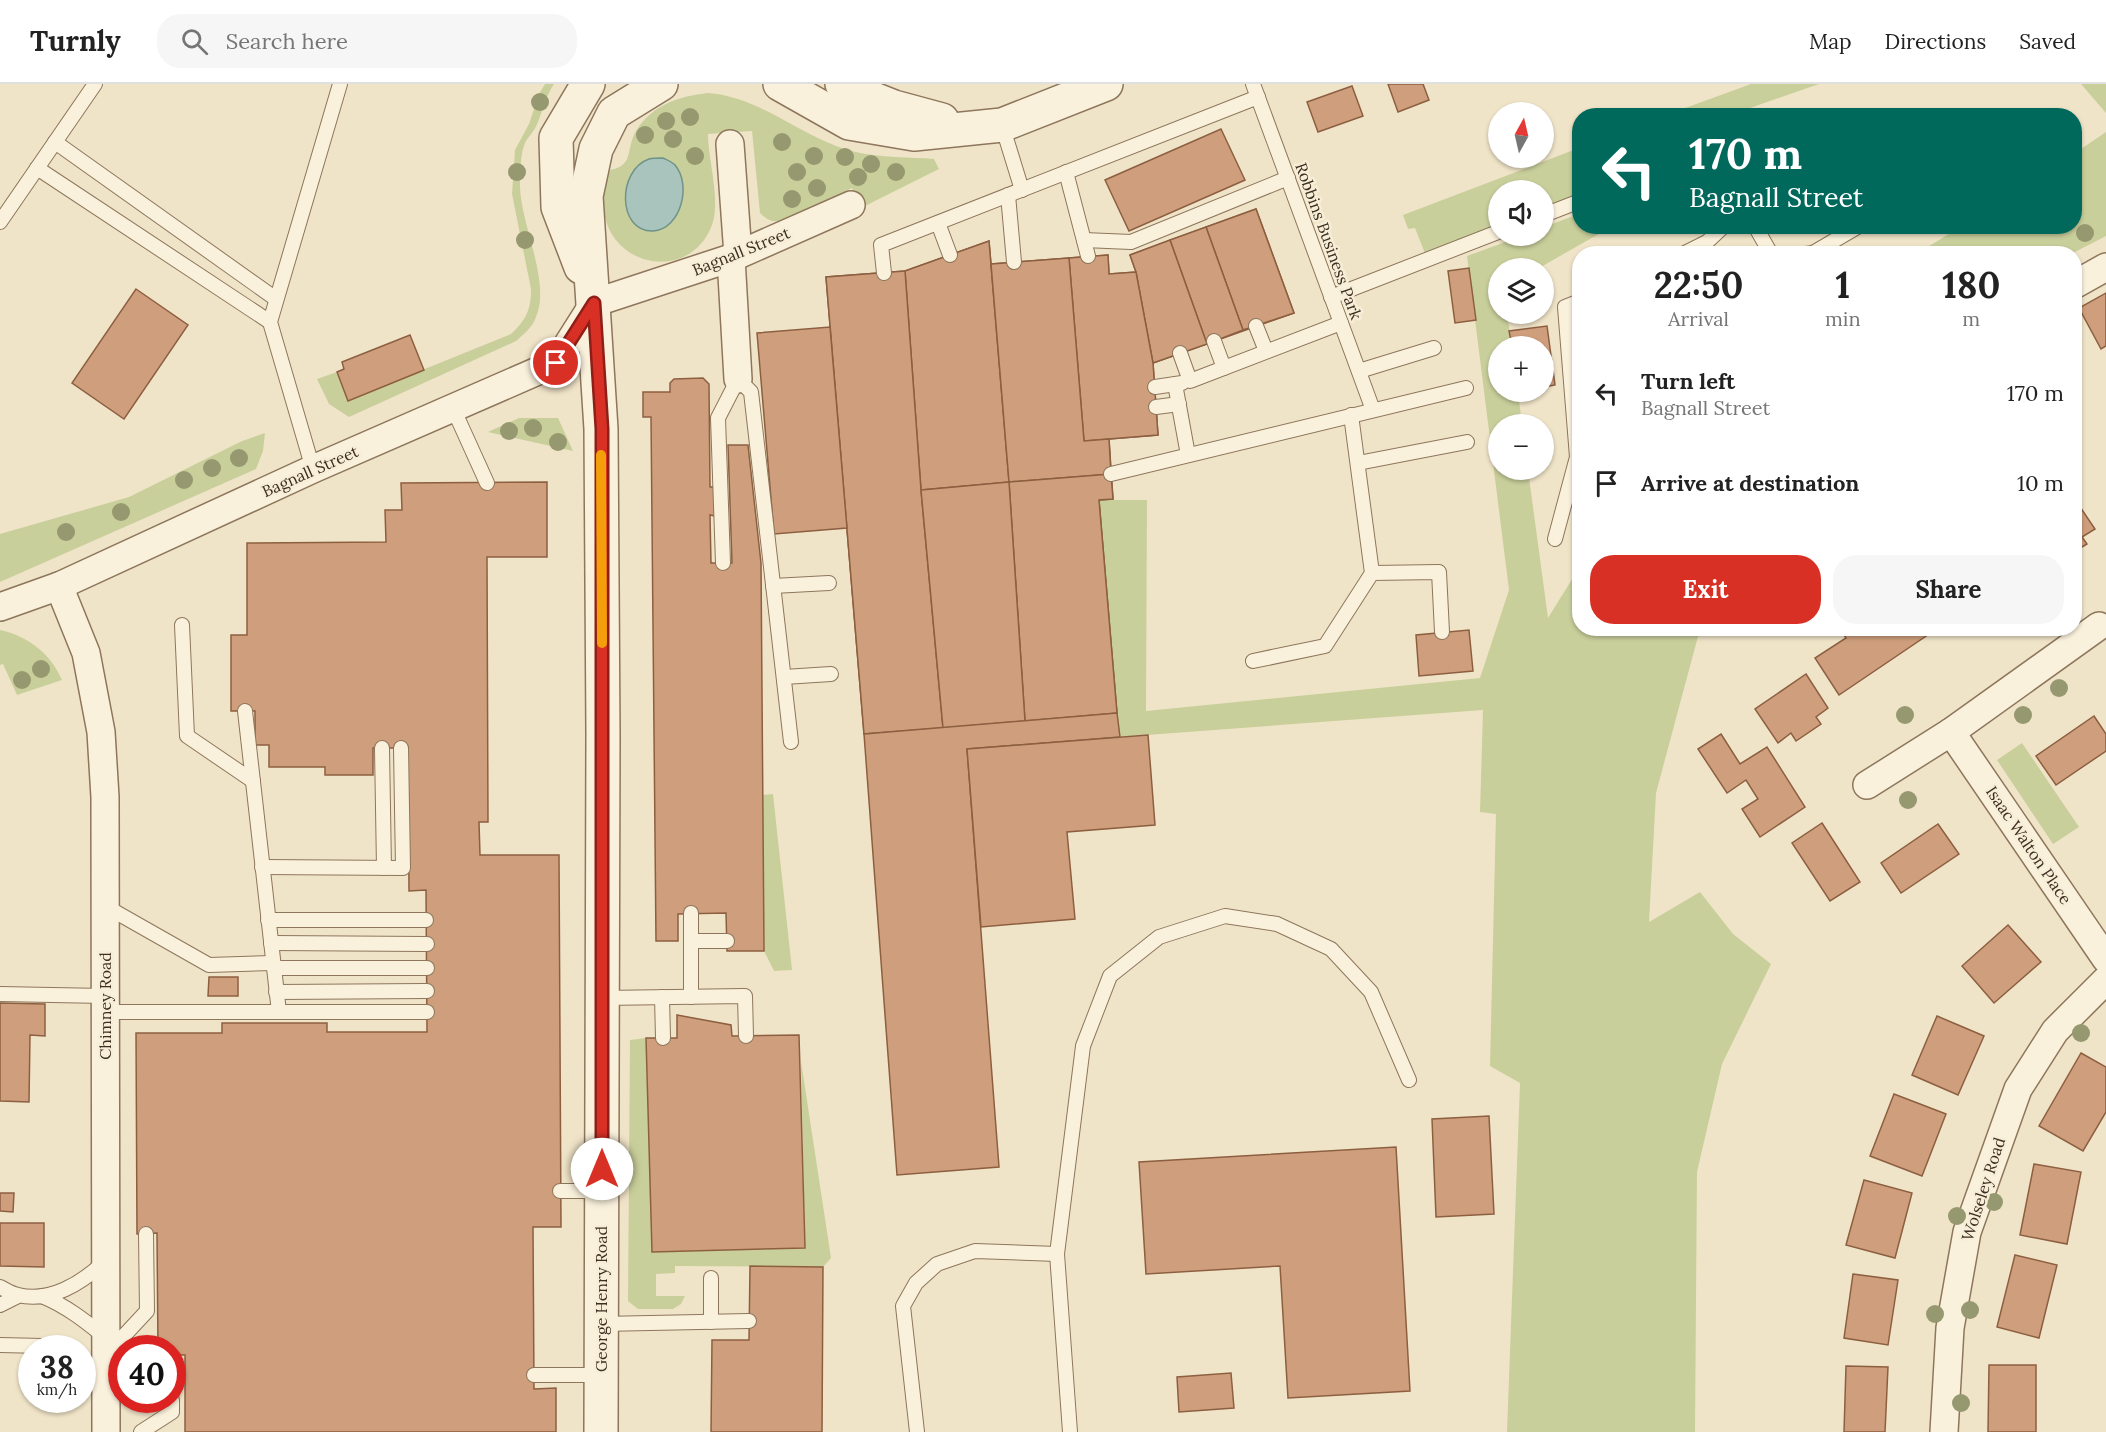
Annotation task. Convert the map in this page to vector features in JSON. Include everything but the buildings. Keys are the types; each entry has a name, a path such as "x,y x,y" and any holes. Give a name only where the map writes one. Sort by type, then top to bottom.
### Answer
{"street":[{"path":"588,84 556,138 558,207 594,303"},
{"path":"594,303 586,196 596,149 614,114 661,84"},
{"path":"780,84 849,123 914,134 1002,125 1106,84"},
{"path":"842,84 846,88 894,107 969,127"},
{"path":"730,144 734,256 750,387"},
{"name":"Bagnall Street","path":"0,608 59,586 313,469 556,363 594,303 734,256 851,205"},
{"path":"2082,280 2106,267"},
{"name":"George Henry Road","path":"594,303 602,429 601,1432"},
{"name":"Chimney Road","path":"59,586 86,653 101,732 105,797 106,1261 100,1357 106,1432"},
{"path":"1867,784 1951,732 2099,626"},
{"name":"Isaac Walton Place","path":"1951,732 2106,959"},
{"name":"Wolseley Road","path":"1944,1432 1950,1328 1967,1232 2002,1133 2018,1089 2055,1031 2106,980"}],"lane":[{"path":"0,222 95,84"},
{"path":"313,469 270,322 340,84"},
{"path":"884,273 881,245 1066,172 1255,91"},
{"name":"Robbins Business Park","path":"1255,91 1373,410"},
{"path":"1002,125 1015,192 1014,262"},
{"path":"55,142 276,299"},
{"path":"37,168 270,322"},
{"path":"1066,172 1088,256"},
{"path":"1084,240 1149,241 1288,178"},
{"path":"1554,210 1572,204"},
{"path":"938,223 950,255"},
{"path":"1699,246 1716,234"},
{"path":"1824,246 1845,234"},
{"path":"1331,297 1488,236"},
{"path":"1572,304 1565,307 1572,368"},
{"path":"1155,387 1190,381 1341,323"},
{"path":"1256,326 1266,351"},
{"path":"1214,341 1224,368"},
{"path":"1359,371 1434,348"},
{"path":"1180,353 1190,381"},
{"path":"1175,384 1188,455"},
{"path":"723,563 718,418 750,387"},
{"path":"750,387 791,742"},
{"path":"1111,474 1466,388"},
{"path":"1156,406 1179,404"},
{"path":"453,408 488,483"},
{"path":"1252,661 1325,646 1372,573 1351,416"},
{"path":"1358,463 1467,442"},
{"path":"1555,539 1572,476"},
{"path":"1372,573 1439,572 1442,632"},
{"path":"773,586 828,583"},
{"path":"182,625 187,736 253,782"},
{"path":"784,677 831,674"},
{"path":"245,711 279,1012"},
{"path":"382,748 384,868"},
{"path":"262,867 403,868 401,748"},
{"path":"105,906 209,965 427,968"},
{"path":"691,913 691,997"},
{"path":"1070,1432 1057,1254 1083,1046 1110,976 1159,937 1225,916 1277,924 1330,949 1371,992 1410,1080"},
{"path":"268,920 426,920"},
{"path":"691,941 727,941"},
{"path":"271,943 427,944"},
{"path":"276,992 427,991"},
{"path":"0,994 105,1004 279,1012 427,1012"},
{"path":"602,998 745,996 746,1036"},
{"path":"662,997 663,1038"},
{"path":"560,1191 602,1191"},
{"path":"42,1296 78,1314 100,1357 147,1311 146,1234"},
{"path":"917,1432 903,1306 916,1283 937,1264 975,1251 1057,1254"},
{"path":"0,1287 18,1296 42,1296 76,1285 106,1261"},
{"path":"711,1278 711,1322"},
{"path":"0,1305 18,1296"},
{"path":"601,1324 749,1321"},
{"path":"0,1345 18,1345"},
{"path":"534,1375 601,1375"},
{"path":"141,1432 170,1413"}],"green space":[{"path":"545,84 554,84 537,125 524,146 520,170 522,202 540,288 540,303 532,324 516,341 349,417 329,404 317,379 337,372 348,400 511,334 524,319 529,309 531,289 512,194 515,150 529,124 539,94"},
{"path":"1751,84 1819,84 1750,108 1685,108"},
{"path":"2081,84 2106,84 2106,113"},
{"path":"708,93 747,102 837,146 875,155 934,159 939,169 861,208 852,188 786,220 775,221 769,220 760,213 752,131 708,134 715,192 712,225 699,246 680,258 659,262 638,257 620,245 608,226 604,201 610,170 623,164 636,131 642,122 658,108 677,99"},
{"path":"2106,132 2106,236 2082,248 2082,246 1929,246 1949,234 2082,234 2082,148"},
{"path":"1572,151 1572,196 1554,204 1554,180 1495,180 1526,168 1554,168 1554,158"},
{"path":"1488,183 1488,230 1426,256 1415,228 1408,229 1403,215"},
{"path":"1572,217 1572,234 1599,234 1578,246 1572,246 1572,249 1554,259 1488,258 1488,324 1509,324 1510,336 1488,336 1488,402 1519,402 1521,414 1488,414 1488,423 1467,256 1494,246 1554,246 1554,223"},
{"path":"519,418 558,418 573,451 488,432"},
{"path":"265,433 263,451 256,469 0,582 0,534 129,497 242,441"},
{"path":"1495,480 1529,480 1548,618 1572,579 1572,636 1698,636 1656,793 1649,922 1700,892 1733,934 1771,964 1722,1064 1697,1172 1695,1432 1507,1432 1520,1083 1490,1066 1496,814 1480,812 1483,710 1120,737 1099,500 1147,500 1146,711 1480,678 1509,590"},
{"path":"0,630 20,637 45,654 62,680 17,695 3,664 0,665"},
{"path":"2022,743 2079,827 2053,844 1997,760"},
{"path":"773,794 792,970 774,971 764,951 762,795"},
{"path":"646,1038 652,1252 805,1248 801,1061 831,1258 823,1267 675,1266 675,1273 656,1274 656,1296 685,1296 681,1304 673,1309 638,1309 628,1301 630,1040"}],"water":[{"path":"663,158 675,165 680,173 683,183 681,205 671,223 663,228 653,231 641,229 627,212 625,200 627,187 631,175 639,165 649,159"}],"slow traffic":[{"path":"601,455 602,643"}],"route":[{"path":"556,363 594,303 602,429 602,1169"}]}
